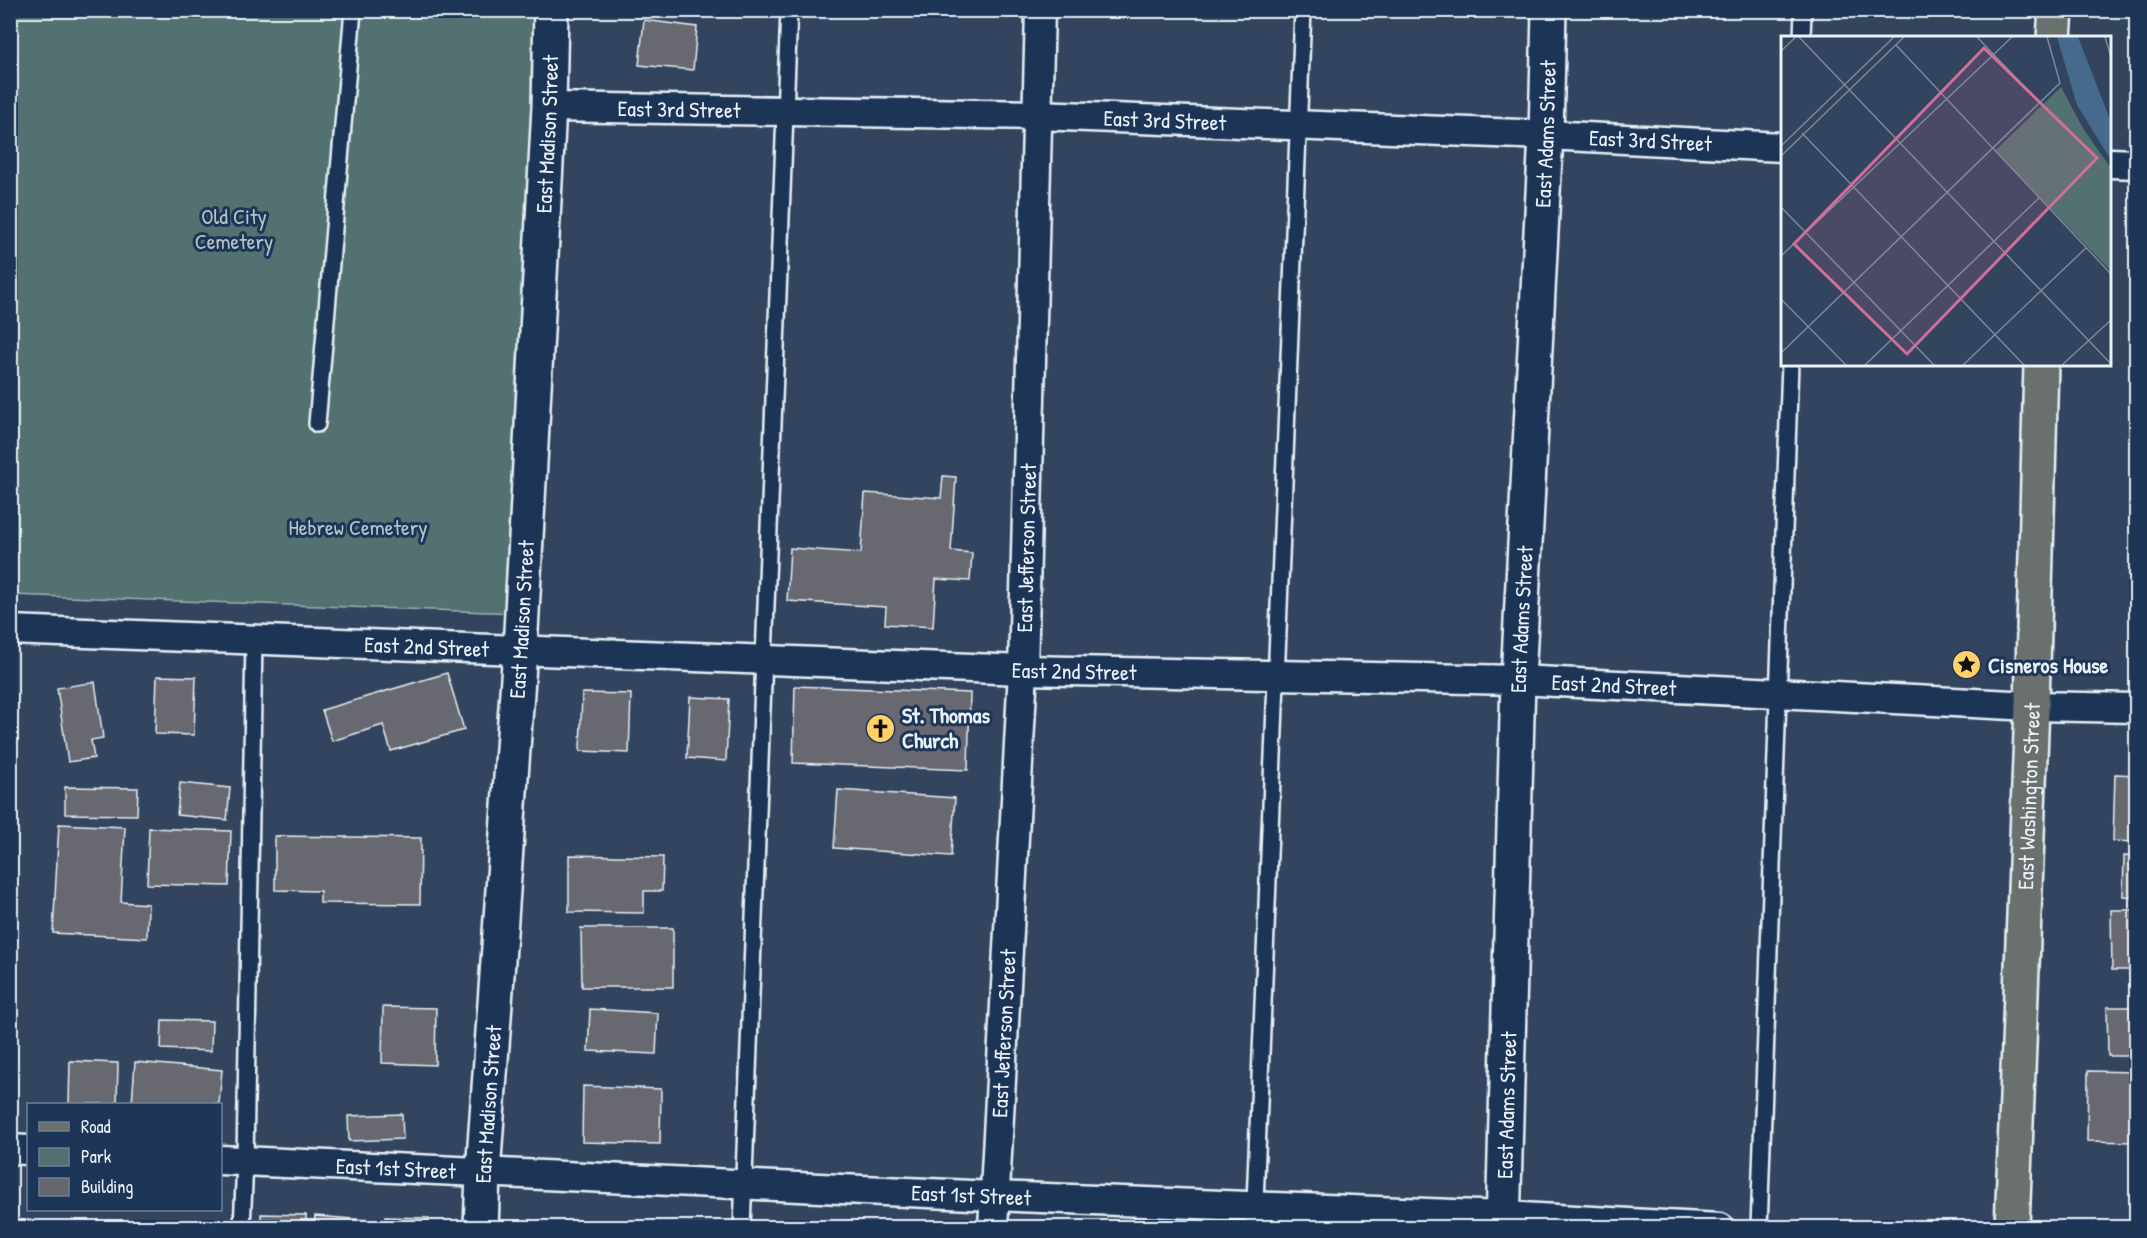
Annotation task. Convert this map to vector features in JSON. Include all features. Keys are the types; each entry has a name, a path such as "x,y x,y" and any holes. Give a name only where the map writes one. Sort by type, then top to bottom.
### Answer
{"main road":[{"name":"East Madison Street","path":"481,1227 520,650 549,107 551,10"},
{"name":"East Adams Street","path":"1503,1222 1518,680 1546,135 1550,10"},
{"path":"2054,36 2056,10"},
{"name":"East Washington Street","path":"2012,1227 2032,706 2041,366"}],"street":[{"name":"East Jefferson Street","path":"993,1227 1023,670 1040,10"},
{"name":"East 3rd Street","path":"549,107 1038,115 1546,135 1781,147"},
{"path":"2111,163 2136,164"},
{"name":"East 2nd Street","path":"10,630 1023,670 1518,680 2032,706 2136,708"},
{"path":"10,1149 27,1150"},
{"name":"East 1st Street","path":"233,1161 993,1196 1255,1217 1720,1227"}],"lane":[{"path":"316,424 353,10"},
{"path":"742,1227 789,10"},
{"path":"1255,1217 1303,10"},
{"path":"1802,36 1803,10"},
{"path":"1759,1227 1780,693 1790,366"},
{"path":"242,1227 233,1161 254,640"}],"green space":[{"name":"Old City Cemetery","path":"11,11 541,11 517,613 11,595"}],"building":[{"path":"644,20 697,27 693,70 639,65"},
{"path":"943,476 956,477 951,551 972,553 970,581 936,579 933,627 885,624 886,607 787,601 790,548 861,553 865,493 941,498"},
{"path":"447,673 464,730 391,751 383,725 332,741 322,710"},
{"path":"157,676 196,677 194,735 155,734"},
{"path":"95,682 103,738 91,740 94,758 68,762 57,688"},
{"name":"St. Thomas Church","path":"795,686 970,693 968,770 793,763"},
{"path":"582,693 631,694 629,753 580,751"},
{"path":"690,697 729,699 726,761 687,758"},
{"path":"2115,774 2136,775 2136,842 2113,841"},
{"path":"180,783 230,788 227,820 177,815"},
{"path":"65,787 138,788 137,815 65,814"},
{"path":"838,790 955,798 951,856 834,848"},
{"path":"59,824 125,827 121,902 148,904 147,938 53,933"},
{"path":"149,828 231,831 229,886 147,884"},
{"path":"275,836 421,838 420,904 320,903 320,891 275,890"},
{"path":"569,855 663,857 662,891 644,891 644,913 569,912"},
{"path":"2124,856 2136,857 2136,897 2123,896"},
{"path":"2111,910 2136,910 2136,970 2112,970"},
{"path":"581,928 673,928 673,987 582,987"},
{"path":"383,1007 436,1008 435,1065 382,1063"},
{"path":"2107,1007 2136,1007 2136,1056 2108,1056"},
{"path":"590,1009 658,1013 656,1054 588,1051"},
{"path":"162,1020 212,1021 211,1051 161,1049"},
{"path":"70,1061 118,1063 117,1103 69,1103"},
{"path":"135,1062 222,1070 219,1103 132,1103"},
{"path":"2088,1071 2136,1072 2136,1142 2087,1141"},
{"path":"583,1086 661,1089 660,1144 582,1142"},
{"path":"402,1114 403,1139 349,1141 348,1116"},
{"path":"261,1214 306,1215 306,1228 261,1228"},
{"path":"315,1216 379,1221 378,1228 314,1228"},
{"path":"385,1217 429,1218 429,1228 385,1228"},
{"path":"152,1224 212,1226 212,1228 152,1228"}],"place":[{"name":"Cisneros House","path":"1967,665"},
{"name":"St. Thomas Church","path":"881,728"}],"park label":[{"name":"Hebrew Cemetery","path":"358,527"}]}
